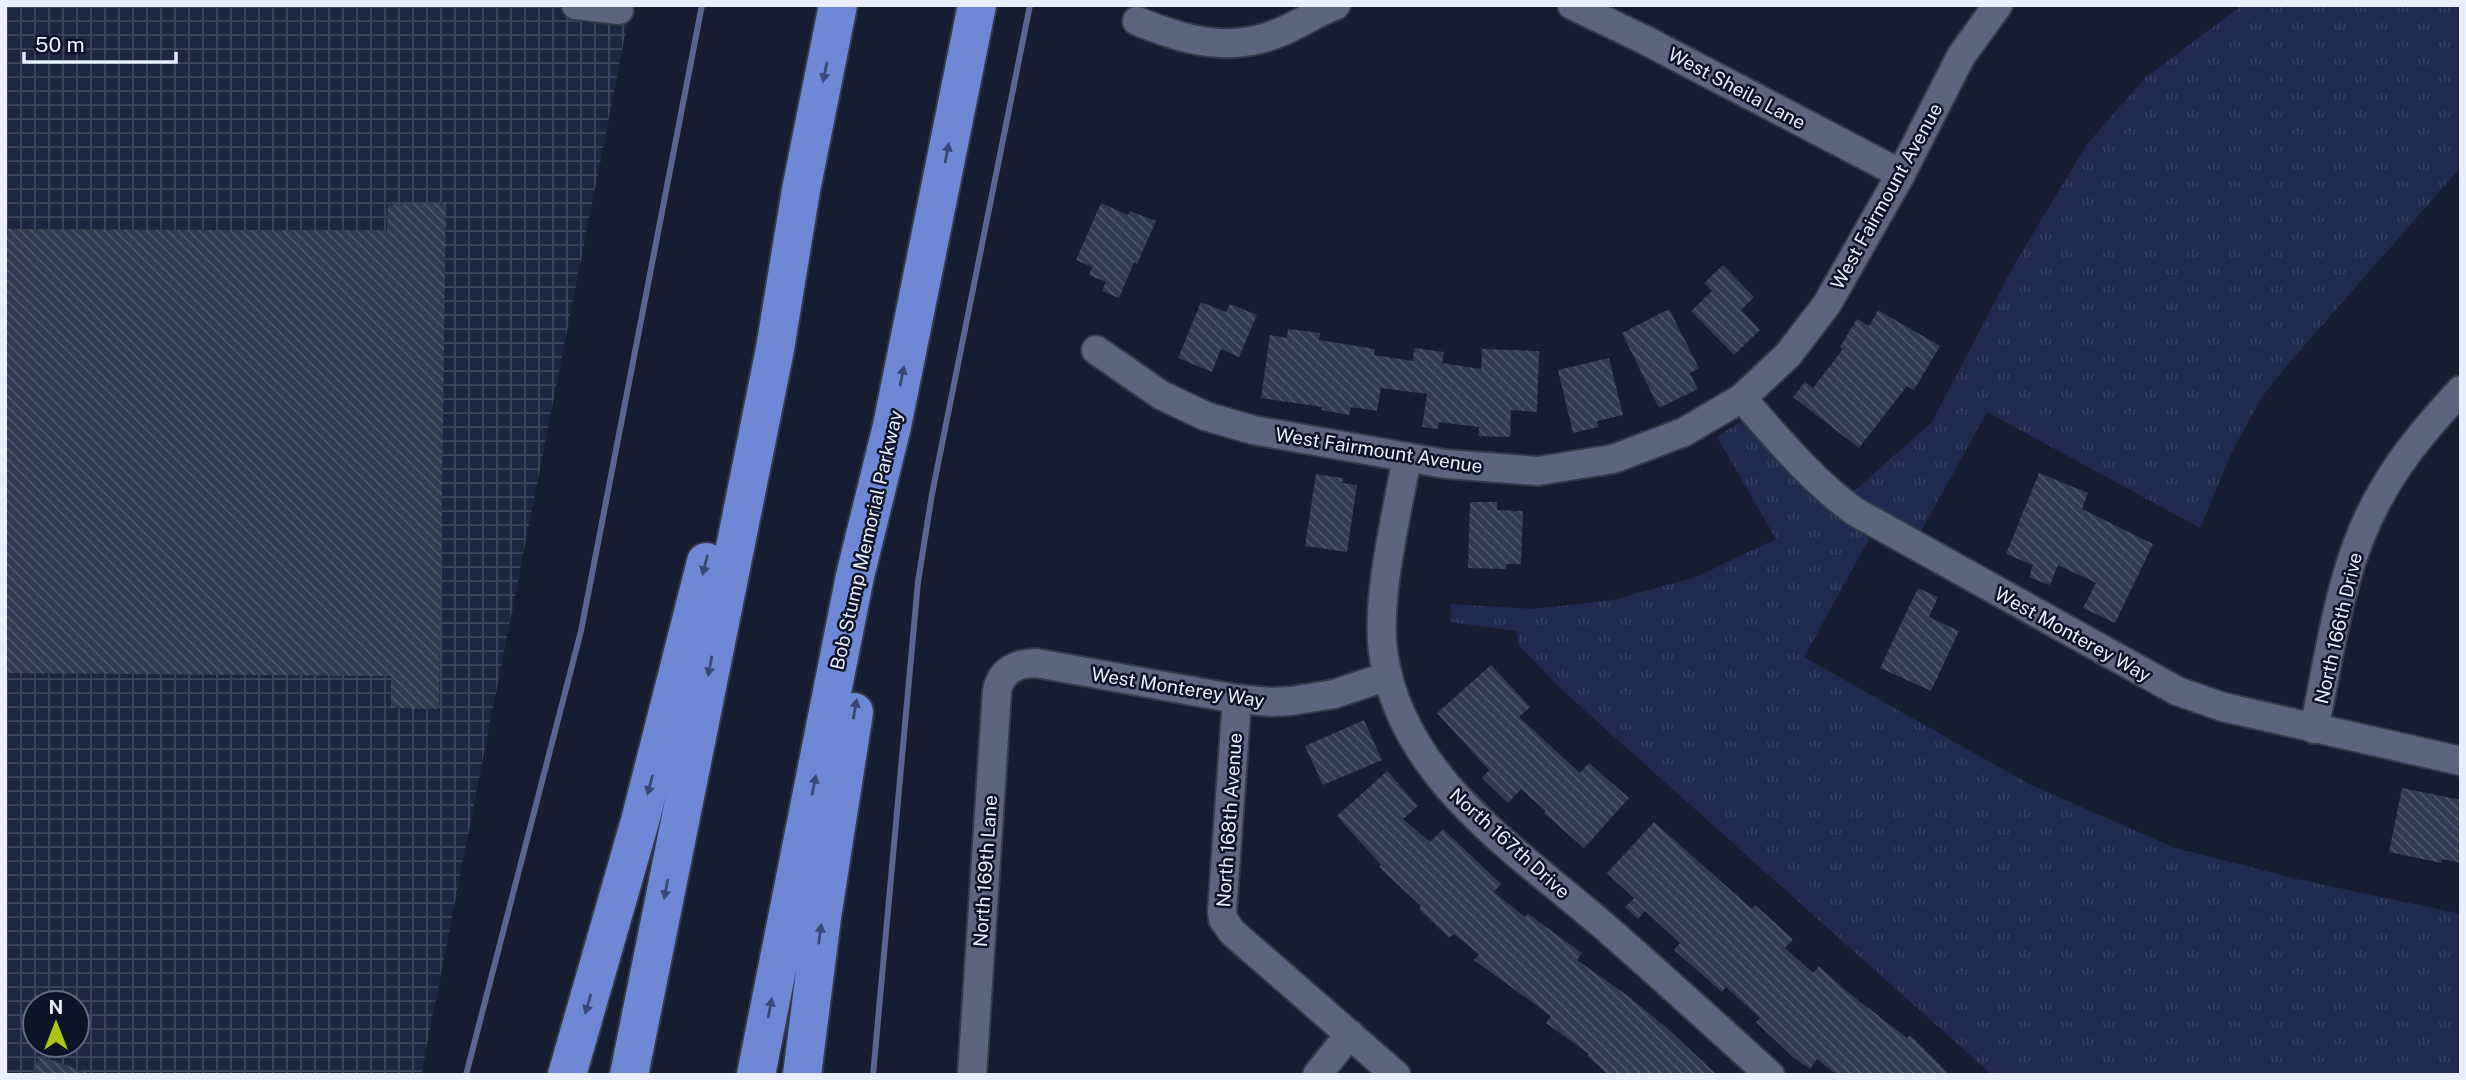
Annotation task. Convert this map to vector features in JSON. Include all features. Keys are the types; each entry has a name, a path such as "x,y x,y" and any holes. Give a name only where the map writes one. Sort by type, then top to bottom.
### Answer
{"highway":[{"path":"629,1075 775,349 801,190 838,5"},
{"name":"Bob Stump Memorial Parkway","path":"756,1075 855,576 888,443 977,5"},
{"path":"567,1075 619,898 670,706 712,536 753,348 801,190"},
{"path":"802,1075 834,833 878,579 888,443"}],"street":[{"path":"576,5 619,10"},
{"path":"1137,21 1176,37 1216,44 1248,42 1280,32 1336,5"},
{"name":"West Sheila Lane","path":"1572,5 1645,40 1900,174"},
{"name":"West Fairmount Avenue","path":"1096,350 1161,395 1205,416 1253,430 1446,464 1538,471 1613,459 1684,432 1742,398 1788,355 1827,304 1900,174 1961,56 1998,5"},
{"name":"North 166th Drive","path":"2314,729 2342,596 2359,540 2381,493 2410,449 2461,390"},
{"name":"West Monterey Way","path":"1742,398 1784,446 1841,502 1878,526 2177,691 2223,707 2461,761"},
{"name":"North 167th Drive","path":"1406,457 1383,603 1383,651 1399,708 1414,739 1450,792 1479,820 1643,959 1770,1075"},
{"name":"West Monterey Way","path":"1009,670 1026,663 1036,663 1237,699 1271,702 1334,694 1388,676"},
{"name":"North 169th Lane","path":"972,1075 997,691 1003,676 1009,670"},
{"name":"North 168th Avenue","path":"1237,699 1223,919 1232,932 1396,1075"},
{"path":"1317,1075 1350,1034"}],"shaded area":[{"path":"5,5 631,5 421,1075 5,1075"}],"green space":[{"path":"2242,5 2461,5 2461,167 2261,398 2231,454 2200,528 1987,412 1920,533 1853,492 1932,422 2014,265 2087,144 2145,78"},
{"path":"1740,422 1848,525 1869,539 1804,657 2029,784 2175,848 2301,880 2461,914 2461,1075 1992,1075 1562,690 1519,646 1516,631 1450,622 1451,604 1533,609 1613,600 1696,577 1776,539 1717,437"}],"building":[{"path":"446,202 439,709 391,708 391,676 5,673 5,229 387,231 388,205"},
{"path":"1101,203 1128,215 1130,211 1156,221 1119,298 1102,291 1106,282 1089,275 1092,267 1076,260"},
{"path":"1723,265 1754,297 1741,310 1760,330 1734,355 1691,311 1712,291 1704,283"},
{"path":"1201,302 1226,312 1230,304 1257,315 1239,357 1221,349 1212,372 1178,358"},
{"path":"1669,309 1699,368 1690,373 1698,389 1659,408 1622,333"},
{"path":"1878,310 1940,346 1914,390 1907,386 1859,448 1793,397 1805,382 1813,388 1843,349 1840,347 1857,319 1869,326"},
{"path":"1288,329 1320,333 1319,340 1375,349 1374,355 1413,361 1414,348 1444,352 1442,363 1481,369 1482,349 1539,351 1537,412 1511,410 1510,437 1478,436 1479,427 1439,422 1438,429 1422,427 1427,394 1381,388 1377,411 1351,407 1349,415 1322,410 1322,407 1261,398 1270,335 1287,338"},
{"path":"1609,358 1623,415 1597,421 1598,427 1573,433 1558,370"},
{"path":"2039,473 2088,493 2082,509 2153,544 2115,623 2083,608 2096,583 2058,565 2050,585 2029,577 2033,565 2006,554"},
{"path":"1316,474 1343,478 1342,483 1357,485 1347,552 1305,546"},
{"path":"1470,502 1497,502 1497,510 1523,511 1521,564 1506,564 1506,569 1468,568"},
{"path":"1918,588 1938,597 1929,617 1959,631 1931,691 1880,668"},
{"path":"1491,665 1530,707 1519,717 1580,773 1589,763 1629,798 1584,848 1521,789 1508,803 1482,778 1489,770 1437,713"},
{"path":"1364,720 1382,760 1323,785 1305,746"},
{"path":"1387,771 1418,806 1403,819 1430,842 1443,829 1501,884 1494,892 1525,917 1528,914 1582,953 1577,960 1628,996 1717,1075 1609,1075 1587,1056 1589,1054 1546,1023 1551,1016 1474,960 1479,954 1454,934 1449,938 1419,909 1421,906 1379,867 1381,865 1337,816"},
{"path":"2402,788 2461,800 2461,863 2442,859 2441,863 2389,852"},
{"path":"1654,822 1752,909 1755,905 1793,939 1785,948 1813,973 1819,966 1845,990 1907,1038 1910,1035 1950,1075 1837,1075 1817,1059 1810,1069 1794,1058 1756,1022 1760,1018 1726,987 1722,992 1674,950 1680,943 1645,911 1638,919 1625,907 1634,898 1607,873"},
{"path":"38,1059 48,1059 86,1072 86,1075 33,1075"}],"waterway":[{"path":"466,1075 581,631 702,5"},
{"path":"873,1075 918,582 932,494 1030,5"}]}
